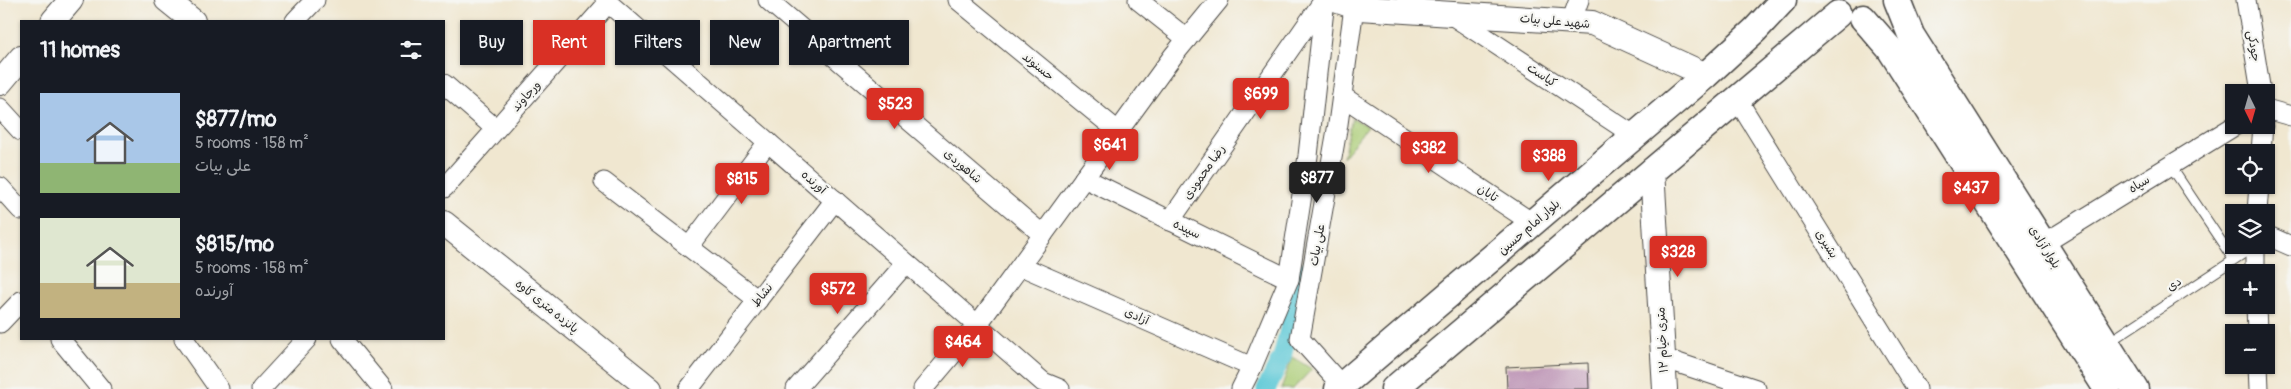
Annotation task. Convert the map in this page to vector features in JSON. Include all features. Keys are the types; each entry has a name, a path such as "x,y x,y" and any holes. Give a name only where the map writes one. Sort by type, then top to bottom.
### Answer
{"main road":[{"name":"بلوار امام حسین","path":"1340,387 1534,224 1706,75 1755,30 1783,0"},
{"path":"1394,389 1840,11 1888,9 1897,0"},
{"name":"بلوار آزادی","path":"1897,0 1910,35 2136,389"},
{"name":"بلوار آزادی","path":"1840,11 1890,49 2107,389"}],"street":[{"path":"54,20 71,0"},
{"path":"167,0 192,20"},
{"path":"296,20 315,0"},
{"name":"شاهوردی","path":"768,0 1043,235"},
{"name":"حسنوند","path":"958,0 1118,132"},
{"path":"1138,0 1187,39"},
{"path":"923,389 978,324 1187,39 1219,0"},
{"name":"رضا محمودی","path":"1170,221 1325,0"},
{"name":"علی بیات","path":"1241,389 1289,279 1308,156 1325,0"},
{"name":"جودکی","path":"2246,0 2260,84"},
{"name":"ورجاوند","path":"445,187 607,2"},
{"name":"آورنده","path":"607,2 978,324 1047,387"},
{"name":"علی بیات","path":"1340,387 1300,339 1342,96 1348,2"},
{"name":"شهید علی بیات","path":"1348,2 1450,14 1575,11 1592,23 1706,75"},
{"name":"کیاست","path":"1450,14 1635,136"},
{"path":"0,83 20,59"},
{"path":"445,85 496,129"},
{"name":"تابان","path":"1342,96 1534,224"},
{"name":"بشیری","path":"1737,99 1917,389"},
{"path":"0,108 20,130"},
{"path":"2275,111 2291,116"},
{"name":"سپاه","path":"2043,244 2225,132"},
{"path":"689,247 768,142"},
{"name":"۱۲ متری خیام","path":"1652,170 1665,389"},
{"name":"سپیده","path":"1084,178 1289,279"},
{"path":"604,182 758,300"},
{"path":"0,187 20,209"},
{"name":"نشاط","path":"689,389 835,200"},
{"name":"پانزده متری کاوه","path":"445,224 650,389"},
{"path":"2275,244 2291,246"},
{"path":"796,389 906,263"},
{"name":"آزادی","path":"1021,266 1252,367"},
{"path":"0,323 20,303"},
{"path":"61,340 101,389"},
{"path":"185,340 219,389"},
{"path":"261,389 305,340"},
{"path":"343,340 384,389"},
{"path":"1664,358 1756,389"},
{"path":"2258,374 2259,389"}],"lane":[{"path":"2170,165 2234,260"},
{"name":"دی","path":"2107,344 2242,254"}],"green space":[{"path":"1352,118 1368,126 1343,157"},
{"path":"1292,357 1312,369 1293,389 1281,389"}],"building":[{"path":"1588,363 1589,389 1507,389 1506,367"}],"waterway":[{"path":"1266,389 1282,357 1298,294 1307,270"}]}
